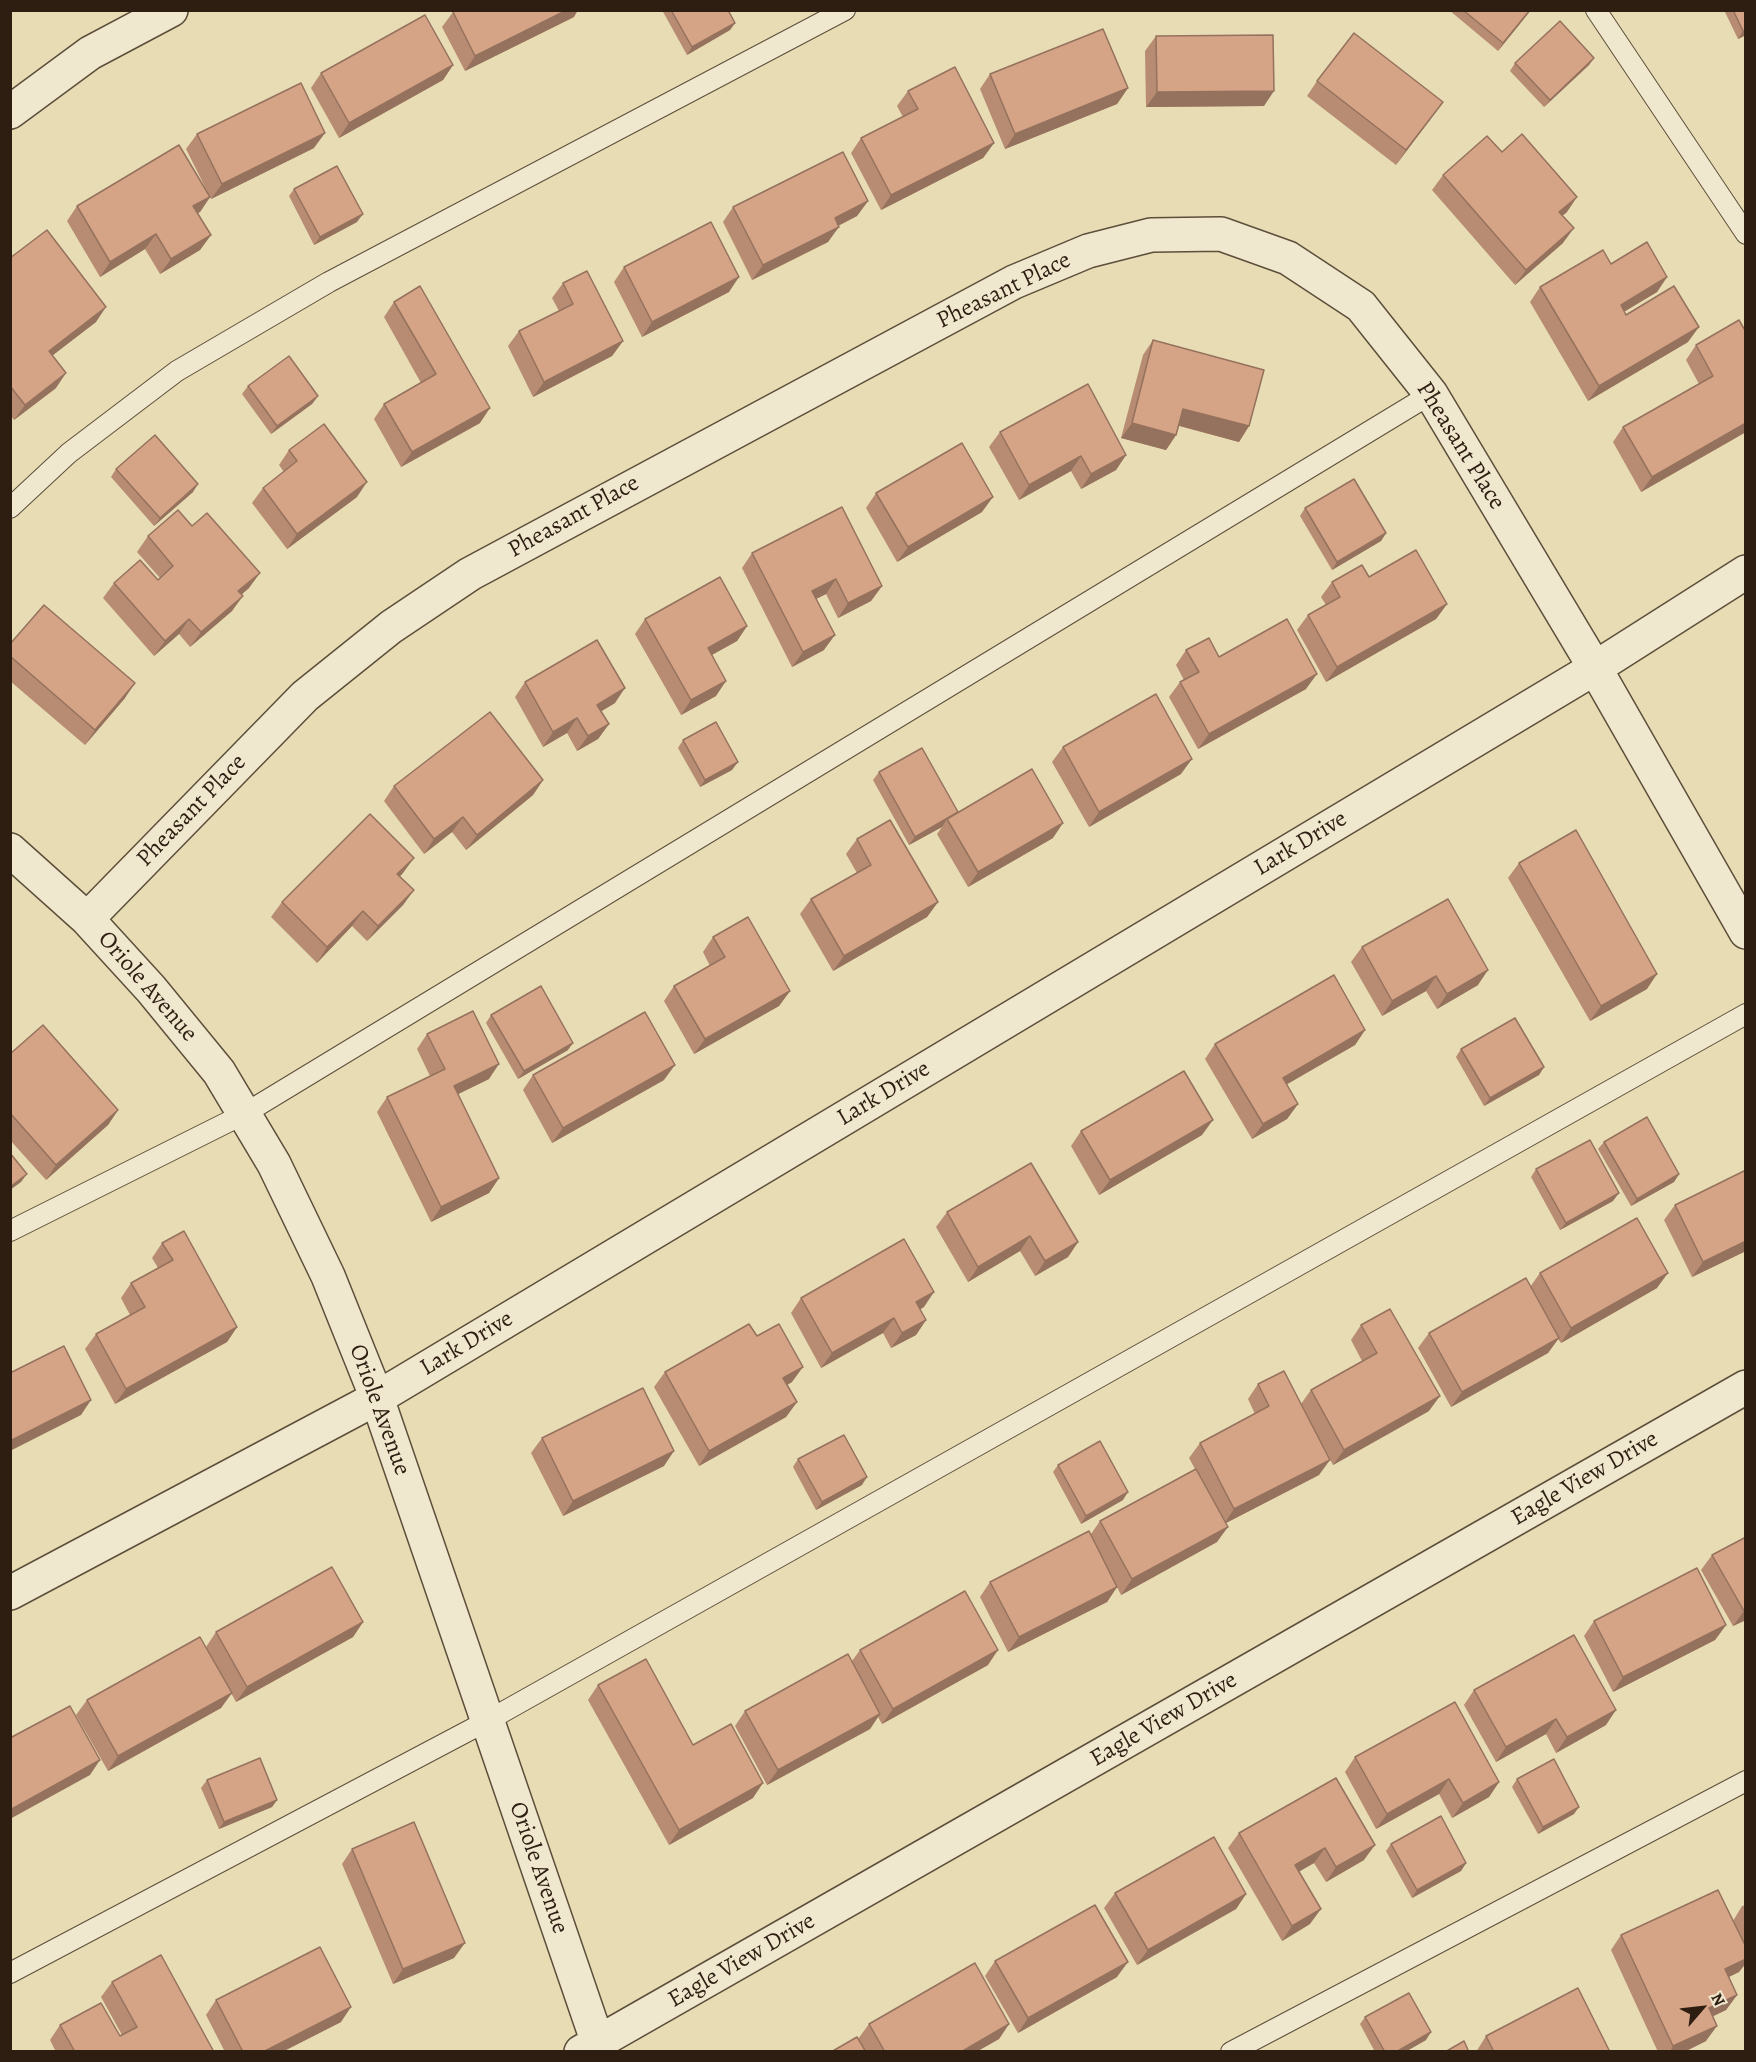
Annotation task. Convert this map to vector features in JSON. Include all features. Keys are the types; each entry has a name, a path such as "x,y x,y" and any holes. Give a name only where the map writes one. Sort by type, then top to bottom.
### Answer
{"street":[{"path":"10,112 90,53 171,10"},
{"name":"Pheasant Place","path":"87,919 305,696 391,627 470,574 1014,282 1088,251 1151,235 1221,234 1288,258 1361,306 1431,394 1595,668 1746,932"},
{"name":"Lark Drive","path":"10,1593 377,1398 1595,668 1746,572"},
{"name":"Oriole Avenue","path":"10,850 87,919 151,989 219,1072 274,1164 328,1276 377,1398 487,1721 594,2049"},
{"name":"Eagle View Drive","path":"594,2049 1746,1387"}],"lane":[{"path":"10,508 69,453 177,371 329,282 845,10"},
{"path":"1596,10 1746,234"},
{"path":"10,1231 244,1114 1431,394"},
{"path":"10,1973 487,1721 1746,1014"},
{"path":"1231,2052 1746,1781"}],"building":[{"path":"456,10 567,10 475,56 453,12"},
{"path":"671,10 728,10 735,23 692,47"},
{"path":"1463,10 1530,10 1503,43"},
{"path":"1733,10 1746,10 1746,30 1743,31"},
{"path":"425,15 453,65 349,123 321,73"},
{"path":"1560,21 1594,58 1550,100 1515,63"},
{"path":"1103,29 1128,88 1015,134 990,74"},
{"path":"1354,33 1443,102 1406,150 1317,81"},
{"path":"1273,35 1274,91 1157,92 1156,36"},
{"path":"955,67 994,143 891,195 861,138 918,109 908,91"},
{"path":"301,83 325,133 222,184 197,134"},
{"path":"1522,134 1577,197 1559,212 1574,228 1526,270 1443,175 1487,136 1502,152"},
{"path":"179,145 210,197 193,206 211,235 171,259 156,234 110,262 77,206"},
{"path":"843,152 868,201 835,218 839,227 763,265 733,207"},
{"path":"337,166 363,214 320,237 294,189"},
{"path":"711,222 739,277 652,322 624,267"},
{"path":"47,230 106,307 49,351 66,373 25,405 10,386 10,258"},
{"path":"1647,242 1667,277 1621,305 1626,315 1674,286 1699,327 1599,386 1540,287 1603,250 1611,264"},
{"path":"587,271 623,341 544,382 519,331 573,304 563,283"},
{"path":"420,286 490,408 412,452 384,404 436,374 394,302"},
{"path":"1739,320 1746,332 1746,423 1652,477 1623,427 1713,376 1696,345"},
{"path":"1153,340 1264,370 1249,426 1183,409 1176,435 1132,423"},
{"path":"289,356 318,396 277,426 248,386"},
{"path":"1088,384 1126,455 1091,474 1081,456 1029,485 1000,432"},
{"path":"324,424 367,482 297,534 263,488 297,461 289,450"},
{"path":"155,435 198,484 160,518 116,469"},
{"path":"962,443 993,497 908,547 876,493"},
{"path":"1354,479 1386,533 1337,562 1305,508"},
{"path":"842,507 882,586 848,603 836,579 812,591 835,635 803,652 752,553"},
{"path":"178,510 192,526 207,513 260,573 238,591 243,596 201,632 189,619 165,641 114,583 140,560 158,580 173,566 148,536"},
{"path":"1416,550 1447,604 1337,667 1308,615 1340,597 1332,582 1362,565 1369,577"},
{"path":"720,577 747,626 708,648 726,681 691,700 645,619"},
{"path":"44,605 135,683 95,730 10,656 10,644"},
{"path":"1287,619 1317,674 1209,734 1180,682 1199,672 1186,650 1209,638 1219,657"},
{"path":"597,640 625,688 597,705 609,724 588,736 577,718 553,732 525,682"},
{"path":"1156,694 1192,759 1099,812 1063,747"},
{"path":"490,712 543,780 477,835 463,817 434,839 394,786"},
{"path":"716,722 738,762 705,780 683,740"},
{"path":"922,748 958,812 915,837 879,772"},
{"path":"1032,769 1063,823 978,872 947,819"},
{"path":"370,814 414,858 397,874 414,890 378,926 363,911 327,947 282,902"},
{"path":"890,820 938,902 844,956 811,899 871,865 857,839"},
{"path":"1576,830 1657,974 1601,1006 1519,863"},
{"path":"1448,899 1488,970 1447,994 1436,976 1392,1001 1362,947"},
{"path":"748,917 790,991 705,1039 674,986 725,957 713,937"},
{"path":"1334,975 1365,1030 1283,1078 1298,1104 1263,1124 1215,1044"},
{"path":"541,986 573,1043 524,1071 491,1015"},
{"path":"473,1011 499,1064 454,1086 499,1178 441,1207 387,1097 445,1069 427,1034"},
{"path":"645,1012 675,1065 563,1128 533,1075"},
{"path":"1515,1018 1544,1067 1490,1098 1461,1049"},
{"path":"43,1025 118,1110 56,1165 10,1113 10,1054"},
{"path":"1184,1071 1213,1120 1110,1180 1081,1131"},
{"path":"1647,1117 1679,1174 1637,1199 1604,1142"},
{"path":"1590,1140 1619,1193 1566,1223 1536,1169"},
{"path":"10,1153 27,1174 10,1187"},
{"path":"1031,1163 1078,1242 1045,1261 1030,1236 978,1267 947,1212"},
{"path":"1746,1170 1746,1241 1703,1262 1675,1205"},
{"path":"1637,1218 1668,1273 1571,1328 1540,1273"},
{"path":"184,1231 237,1327 126,1389 96,1334 145,1307 131,1283 173,1260 162,1243"},
{"path":"904,1239 934,1292 916,1302 926,1320 902,1333 894,1318 832,1353 801,1298"},
{"path":"1526,1278 1559,1338 1462,1392 1429,1333"},
{"path":"1390,1309 1440,1396 1344,1450 1311,1390 1377,1353 1361,1325"},
{"path":"749,1324 757,1336 779,1324 803,1367 783,1378 797,1402 709,1451 665,1372"},
{"path":"64,1346 91,1400 10,1441 10,1373"},
{"path":"1284,1371 1330,1460 1234,1509 1200,1443 1269,1406 1258,1384"},
{"path":"643,1388 674,1451 573,1501 542,1438"},
{"path":"844,1435 867,1477 822,1502 798,1459"},
{"path":"1100,1441 1128,1492 1086,1516 1058,1465"},
{"path":"1196,1469 1228,1527 1132,1579 1100,1521"},
{"path":"1089,1531 1117,1587 1019,1637 990,1582"},
{"path":"1746,1537 1746,1610 1744,1611 1712,1555"},
{"path":"332,1567 363,1622 247,1687 216,1632"},
{"path":"1697,1568 1726,1625 1623,1677 1594,1621"},
{"path":"965,1591 998,1650 893,1709 860,1650"},
{"path":"1574,1635 1616,1710 1567,1737 1556,1719 1506,1747 1474,1690"},
{"path":"200,1637 232,1693 118,1756 87,1700"},
{"path":"848,1654 880,1714 778,1770 745,1711"},
{"path":"646,1659 693,1745 731,1724 763,1783 679,1830 598,1685"},
{"path":"1455,1702 1499,1782 1463,1803 1449,1779 1387,1814 1355,1757"},
{"path":"70,1706 100,1760 10,1810 10,1738"},
{"path":"260,1758 277,1800 224,1822 207,1780"},
{"path":"1554,1759 1579,1807 1543,1827 1517,1779"},
{"path":"1336,1778 1375,1845 1336,1867 1325,1848 1295,1865 1321,1909 1292,1926 1239,1833"},
{"path":"1441,1816 1466,1863 1417,1890 1391,1844"},
{"path":"414,1822 465,1943 403,1969 352,1849"},
{"path":"1214,1837 1246,1894 1148,1950 1115,1893"},
{"path":"1718,1890 1746,1947 1746,1959 1725,1969 1737,1995 1709,2008 1717,2026 1673,2046 1621,1935"},
{"path":"1095,1905 1128,1962 1028,2018 995,1961"},
{"path":"320,1947 351,2007 263,2052 243,2052 216,2000"},
{"path":"161,1955 214,2052 75,2052 60,2025 101,2003 120,2036 137,2027 112,1982"},
{"path":"975,1963 1009,2024 961,2052 885,2052 869,2024"},
{"path":"1578,1988 1610,2052 1494,2052 1486,2036"},
{"path":"1409,1993 1431,2032 1396,2052 1385,2052 1365,2017"},
{"path":"857,2037 866,2052 831,2052"},
{"path":"1464,2041 1469,2052 1445,2052"}]}
